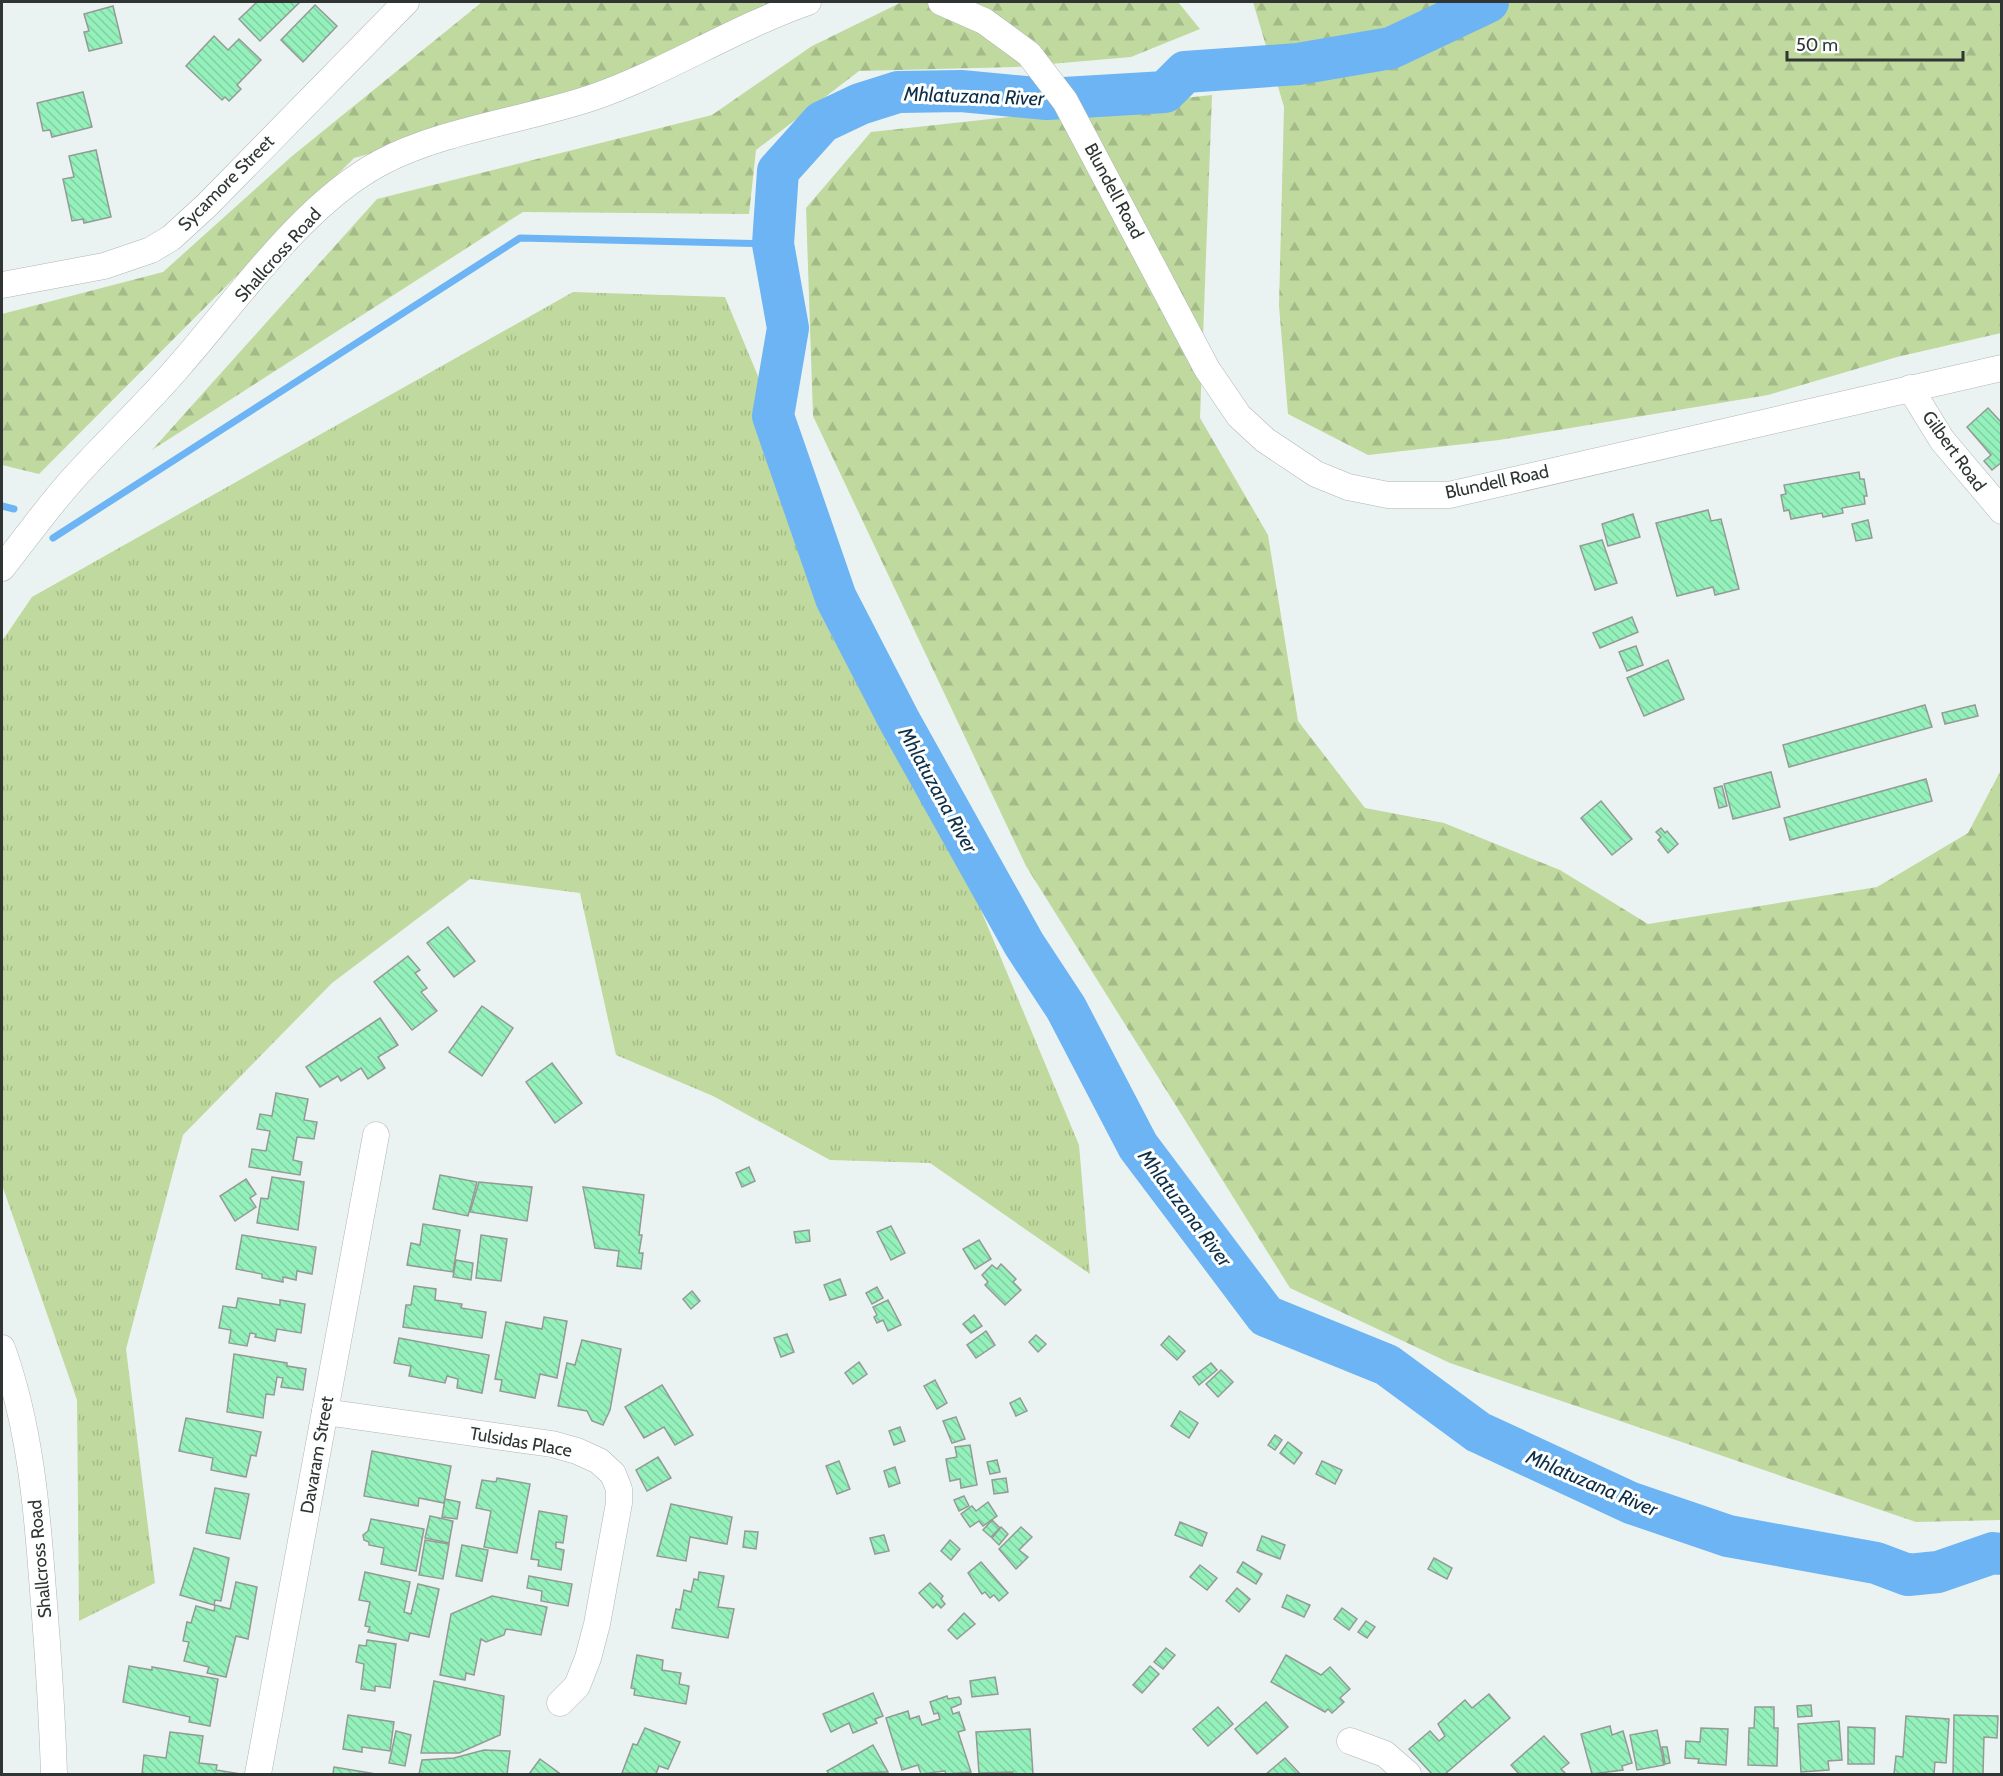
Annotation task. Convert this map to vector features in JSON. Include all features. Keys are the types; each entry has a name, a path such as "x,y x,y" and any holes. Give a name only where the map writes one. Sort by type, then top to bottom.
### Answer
{"street":[{"name":"Sycamore Street","path":"2,285 104,266 151,250 171,238 207,205 406,2"},
{"name":"Shallcross Road","path":"2,568 72,481 144,407 291,235 338,191 380,163 446,137 594,97 664,69 772,14 808,2"},
{"name":"Blundell Road","path":"941,2 984,21 1029,54 1065,101 1223,394 1239,416 1265,440 1316,474 1348,487 1388,495 1449,495 2001,368"},
{"name":"Gilbert Road","path":"1910,388 1942,440 2001,511"},
{"name":"Davaram Street","path":"258,1774 376,1135"},
{"name":"Shallcross Road","path":"2,1347 15,1385 30,1455 41,1555 54,1774"},
{"name":"Tulsidas Place","path":"325,1412 552,1444 599,1461 613,1474 619,1489 619,1503 597,1624 577,1686 560,1703"},
{"path":"1350,1741 1385,1754 1408,1774"}],"green space":[{"path":"482,2 775,2 573,98 354,158 39,474 2,465 2,314 163,272 291,157"},
{"path":"902,2 1178,2 1200,29 1131,57 1016,67 859,71 756,150 749,214 523,212 152,450 377,199 712,115 812,46"},
{"path":"1253,2 2001,2 2001,333 1897,357 1768,395 1499,440 1368,455 1288,414 1279,306 1284,107"},
{"path":"1212,95 1200,418 1268,535 1298,721 1365,808 1444,823 1560,870 1648,924 1877,887 1968,833 2001,770 2001,1520 1916,1522 1450,1363 1290,1288 1026,866 813,416 806,208 871,132"},
{"path":"573,292 725,297 1079,1145 1090,1274 930,1163 830,1160 713,1096 616,1055 580,893 470,879 332,983 183,1135 126,1349 155,1583 79,1621 77,1400 2,1185 2,641 32,597"}],"building":[{"path":"257,2 300,2 260,41 239,19"},
{"path":"315,5 337,26 303,62 281,40"},
{"path":"113,6 122,43 89,51 84,32 89,31 84,14"},
{"path":"214,36 228,50 239,39 261,60 237,85 241,89 229,101 225,97 222,100 186,66"},
{"path":"83,92 92,127 52,137 50,130 43,131 37,103"},
{"path":"96,150 111,217 84,223 83,219 72,221 63,179 74,177 69,156"},
{"path":"1988,408 2002,423 2002,462 1992,470 1984,461 1991,455 1967,427"},
{"path":"1859,472 1860,479 1864,479 1867,496 1864,496 1865,504 1842,508 1843,513 1823,517 1822,513 1791,519 1789,510 1784,511 1781,495 1786,494 1784,485"},
{"path":"1708,510 1711,521 1721,519 1739,589 1715,595 1713,587 1677,596 1656,523"},
{"path":"1633,514 1640,537 1608,546 1602,524"},
{"path":"1868,520 1872,538 1856,541 1852,524"},
{"path":"1602,540 1617,583 1595,590 1580,546"},
{"path":"1632,617 1638,632 1600,648 1593,633"},
{"path":"1636,646 1643,665 1627,671 1619,652"},
{"path":"1668,660 1684,699 1644,716 1627,678"},
{"path":"1925,705 1932,727 1789,767 1783,745"},
{"path":"1975,705 1978,716 1945,724 1942,713"},
{"path":"1771,772 1780,807 1733,819 1724,784"},
{"path":"1926,779 1932,801 1790,840 1784,818"},
{"path":"1722,786 1727,806 1719,808 1714,788"},
{"path":"1601,801 1632,839 1612,855 1581,818"},
{"path":"1661,828 1665,833 1667,831 1678,844 1668,853 1658,840 1661,837 1656,832"},
{"path":"448,927 475,961 454,977 427,943"},
{"path":"408,956 420,970 415,973 427,988 421,992 437,1011 412,1030 374,982"},
{"path":"482,1006 513,1028 482,1076 449,1052"},
{"path":"380,1018 398,1045 378,1057 385,1068 368,1079 361,1068 341,1081 338,1076 320,1087 306,1067"},
{"path":"552,1063 582,1103 555,1123 526,1082"},
{"path":"276,1093 308,1099 304,1120 317,1122 314,1139 297,1137 293,1160 302,1162 300,1175 249,1167 252,1149 266,1151 270,1131 257,1129 260,1114 272,1116"},
{"path":"749,1167 755,1181 742,1187 736,1173"},
{"path":"440,1175 477,1182 468,1216 433,1209"},
{"path":"272,1177 304,1182 298,1230 257,1223 261,1198 268,1199"},
{"path":"246,1179 256,1194 250,1198 256,1207 235,1221 220,1196"},
{"path":"479,1182 532,1187 527,1221 470,1212"},
{"path":"583,1187 644,1195 639,1235 642,1235 639,1253 643,1253 641,1269 617,1266 619,1251 595,1248"},
{"path":"423,1224 460,1230 453,1272 407,1265 411,1243 420,1245"},
{"path":"891,1226 905,1253 891,1260 877,1232"},
{"path":"809,1230 810,1241 796,1243 794,1232"},
{"path":"242,1235 316,1247 312,1274 297,1271 296,1280 283,1277 283,1282 262,1278 262,1274 236,1269"},
{"path":"481,1235 507,1239 501,1281 476,1278"},
{"path":"979,1240 991,1259 975,1269 963,1249"},
{"path":"456,1260 473,1263 471,1280 453,1277"},
{"path":"1001,1264 1016,1279 1013,1282 1021,1290 1005,1305 985,1285 988,1282 982,1275 992,1265 997,1269"},
{"path":"840,1279 846,1295 830,1300 824,1285"},
{"path":"414,1286 436,1289 435,1300 462,1304 461,1308 486,1312 482,1338 403,1327 406,1305 411,1305"},
{"path":"877,1287 883,1298 872,1304 866,1293"},
{"path":"692,1291 700,1301 691,1309 683,1299"},
{"path":"238,1298 280,1305 280,1300 305,1304 301,1333 277,1329 275,1341 255,1337 256,1334 250,1333 247,1346 229,1343 231,1330 219,1328 223,1306 236,1308"},
{"path":"888,1300 901,1325 888,1331 883,1320 877,1323 874,1317 877,1315 873,1307"},
{"path":"974,1315 982,1326 971,1333 963,1324"},
{"path":"544,1317 567,1321 557,1378 540,1374 535,1398 500,1391 502,1380 495,1379 506,1322 542,1329"},
{"path":"986,1331 995,1345 976,1358 967,1345"},
{"path":"787,1334 794,1352 781,1357 774,1338"},
{"path":"1036,1335 1046,1344 1038,1352 1029,1342"},
{"path":"1169,1336 1185,1351 1177,1360 1161,1345"},
{"path":"399,1338 489,1355 482,1393 457,1388 458,1379 447,1376 445,1383 409,1376 411,1366 394,1363"},
{"path":"582,1340 621,1349 610,1410 603,1425 592,1421 587,1411 558,1406 567,1363 575,1365"},
{"path":"234,1354 287,1363 287,1366 306,1369 303,1390 281,1387 283,1378 277,1377 274,1395 266,1394 263,1418 227,1412"},
{"path":"859,1362 867,1374 853,1384 845,1373"},
{"path":"1211,1363 1217,1370 1199,1385 1193,1377"},
{"path":"1221,1370 1233,1382 1218,1397 1206,1384"},
{"path":"935,1380 947,1403 937,1409 924,1386"},
{"path":"662,1385 693,1435 675,1445 664,1427 644,1438 625,1407"},
{"path":"1020,1398 1027,1411 1016,1416 1010,1403"},
{"path":"1180,1411 1198,1423 1189,1438 1171,1426"},
{"path":"956,1417 965,1439 952,1443 943,1421"},
{"path":"186,1418 261,1432 256,1456 251,1455 246,1477 211,1470 213,1458 179,1451"},
{"path":"900,1427 905,1441 894,1445 889,1431"},
{"path":"1275,1435 1282,1440 1275,1450 1268,1445"},
{"path":"1288,1442 1302,1453 1294,1464 1280,1453"},
{"path":"970,1445 977,1485 961,1488 960,1479 950,1481 946,1459 957,1457 955,1447"},
{"path":"372,1451 451,1466 444,1503 419,1498 418,1506 364,1496"},
{"path":"658,1457 671,1478 647,1491 636,1470"},
{"path":"997,1460 1000,1472 990,1474 987,1462"},
{"path":"839,1461 850,1489 837,1494 826,1466"},
{"path":"1322,1461 1342,1470 1335,1484 1316,1474"},
{"path":"895,1467 900,1483 889,1487 884,1471"},
{"path":"497,1478 530,1484 517,1553 484,1547 491,1511 476,1508 482,1480 496,1482"},
{"path":"1006,1478 1008,1492 994,1494 992,1480"},
{"path":"215,1488 249,1494 240,1539 206,1533"},
{"path":"964,1496 969,1506 959,1511 954,1500"},
{"path":"445,1499 460,1502 457,1519 442,1517"},
{"path":"988,1502 997,1516 983,1526 979,1521 970,1527 961,1514 972,1506 976,1511"},
{"path":"671,1504 732,1517 727,1544 690,1537 686,1561 657,1556"},
{"path":"539,1511 567,1516 563,1543 556,1542 556,1548 564,1550 561,1570 538,1566 539,1560 531,1559"},
{"path":"430,1516 453,1521 449,1543 425,1538"},
{"path":"371,1519 424,1529 416,1571 381,1564 384,1548 369,1545 369,1542 364,1540 363,1535 368,1531"},
{"path":"992,1520 1000,1528 991,1537 983,1530"},
{"path":"1180,1522 1207,1533 1202,1546 1175,1535"},
{"path":"1001,1527 1008,1534 999,1545 992,1538"},
{"path":"1021,1527 1032,1537 1019,1550 1028,1557 1016,1569 999,1549"},
{"path":"745,1531 758,1532 756,1549 743,1547"},
{"path":"884,1535 889,1551 875,1554 870,1538"},
{"path":"1262,1536 1285,1545 1280,1559 1257,1550"},
{"path":"425,1540 449,1544 443,1579 419,1575"},
{"path":"950,1540 960,1549 951,1560 941,1551"},
{"path":"462,1545 488,1550 482,1581 456,1576"},
{"path":"194,1548 229,1558 221,1601 215,1600 214,1605 180,1595"},
{"path":"1434,1558 1452,1568 1447,1579 1428,1569"},
{"path":"981,1562 1008,1593 999,1601 994,1595 990,1598 985,1592 982,1594 968,1573"},
{"path":"1243,1562 1262,1574 1256,1584 1237,1572"},
{"path":"1200,1565 1217,1578 1207,1590 1190,1577"},
{"path":"365,1572 410,1582 404,1612 411,1614 418,1584 439,1589 429,1637 410,1633 408,1641 368,1632 370,1627 365,1626 370,1602 359,1600"},
{"path":"699,1572 724,1576 718,1607 734,1609 728,1638 672,1628 676,1609 680,1610 684,1590 691,1592 694,1579 698,1580"},
{"path":"529,1576 572,1584 568,1606 541,1601 542,1591 527,1588"},
{"path":"236,1582 257,1587 248,1639 236,1636 226,1677 207,1673 209,1667 184,1661 189,1642 183,1641 187,1622 191,1623 196,1606 214,1611 215,1605 230,1609"},
{"path":"930,1583 943,1596 941,1599 945,1604 941,1608 937,1604 933,1608 919,1593"},
{"path":"1237,1588 1250,1599 1239,1612 1226,1601"},
{"path":"1287,1595 1310,1605 1304,1617 1282,1607"},
{"path":"492,1596 547,1607 541,1635 506,1629 504,1635 486,1642 481,1639 474,1675 466,1673 465,1680 440,1675 451,1614"},
{"path":"1342,1608 1357,1619 1349,1630 1334,1619"},
{"path":"964,1613 975,1624 957,1639 948,1630"},
{"path":"1366,1621 1375,1627 1367,1638 1358,1632"},
{"path":"367,1640 396,1644 390,1688 375,1686 375,1691 361,1689 364,1664 356,1662 359,1645 366,1646"},
{"path":"1166,1648 1175,1655 1163,1669 1154,1662"},
{"path":"637,1655 663,1660 662,1670 681,1673 679,1684 689,1686 686,1704 634,1695 635,1689 631,1688"},
{"path":"1286,1655 1321,1675 1330,1667 1350,1689 1340,1698 1344,1702 1332,1713 1328,1709 1325,1712 1271,1682"},
{"path":"129,1666 152,1670 152,1667 218,1679 210,1726 189,1722 190,1717 123,1702"},
{"path":"1150,1666 1159,1674 1142,1693 1133,1685"},
{"path":"995,1677 998,1694 972,1697 970,1681"},
{"path":"434,1681 504,1696 500,1735 459,1753 421,1753"},
{"path":"873,1693 883,1716 875,1719 877,1723 853,1733 849,1723 831,1732 823,1714"},
{"path":"1489,1694 1510,1718 1445,1774 1432,1774 1409,1749 1430,1731 1439,1741 1445,1736 1438,1724 1465,1700 1472,1708"},
{"path":"947,1696 948,1699 959,1697 961,1700 961,1704 951,1708 953,1714 959,1712 965,1730 958,1732 971,1772 946,1774 945,1771 921,1774 918,1765 902,1770 886,1718 908,1711 910,1719 919,1716 922,1725 940,1719 938,1713 934,1714 930,1702"},
{"path":"1266,1702 1288,1727 1257,1754 1235,1729"},
{"path":"1811,1705 1812,1716 1798,1717 1797,1706"},
{"path":"1218,1707 1233,1724 1208,1746 1193,1729"},
{"path":"1755,1707 1774,1707 1774,1728 1778,1728 1777,1766 1748,1765 1749,1728 1754,1728"},
{"path":"348,1715 394,1722 390,1751 362,1747 362,1752 343,1749"},
{"path":"1954,1715 1998,1716 1997,1738 1984,1737 1983,1774 1953,1774"},
{"path":"1906,1716 1949,1719 1946,1763 1935,1762 1934,1774 1894,1774 1896,1756 1903,1757"},
{"path":"1839,1721 1842,1760 1828,1761 1829,1770 1801,1772 1798,1724"},
{"path":"1610,1726 1612,1735 1623,1731 1632,1763 1622,1766 1623,1770 1592,1774 1581,1734"},
{"path":"1848,1727 1875,1728 1874,1764 1848,1764"},
{"path":"645,1728 680,1742 668,1769 659,1766 656,1774 622,1773 633,1744 637,1745"},
{"path":"1701,1728 1728,1729 1726,1765 1698,1763 1699,1759 1685,1758 1686,1741 1700,1742"},
{"path":"1030,1729 1033,1774 979,1773 976,1732"},
{"path":"1657,1730 1664,1765 1637,1770 1630,1735"},
{"path":"396,1731 411,1735 405,1766 389,1763"},
{"path":"170,1732 203,1736 199,1763 217,1765 216,1770 241,1774 142,1774 144,1755 166,1758"},
{"path":"1544,1736 1569,1763 1561,1769 1566,1774 1519,1774 1511,1765"},
{"path":"873,1745 888,1772 829,1774 827,1771"},
{"path":"1662,1747 1667,1747 1670,1763 1665,1764"},
{"path":"484,1750 510,1751 507,1774 419,1774 422,1760 454,1758"},
{"path":"1285,1758 1300,1774 1266,1774"},
{"path":"540,1759 559,1773 529,1774"},
{"path":"334,1767 376,1774 333,1774"}],"waterway":[{"name":"Mhlatuzana River","path":"1488,2 1391,48 1298,64 1185,72 1165,92 1047,99 961,91 898,92 860,104 822,122 778,171 773,244 788,328 773,416 836,598 899,720 1024,944 1066,1008 1138,1146 1266,1316 1387,1365 1478,1432 1631,1503 1728,1536 1876,1563 1908,1575 1938,1572 1993,1553 2002,1554"},
{"path":"53,538 520,238 773,244"},
{"path":"2,506 14,509"}]}
